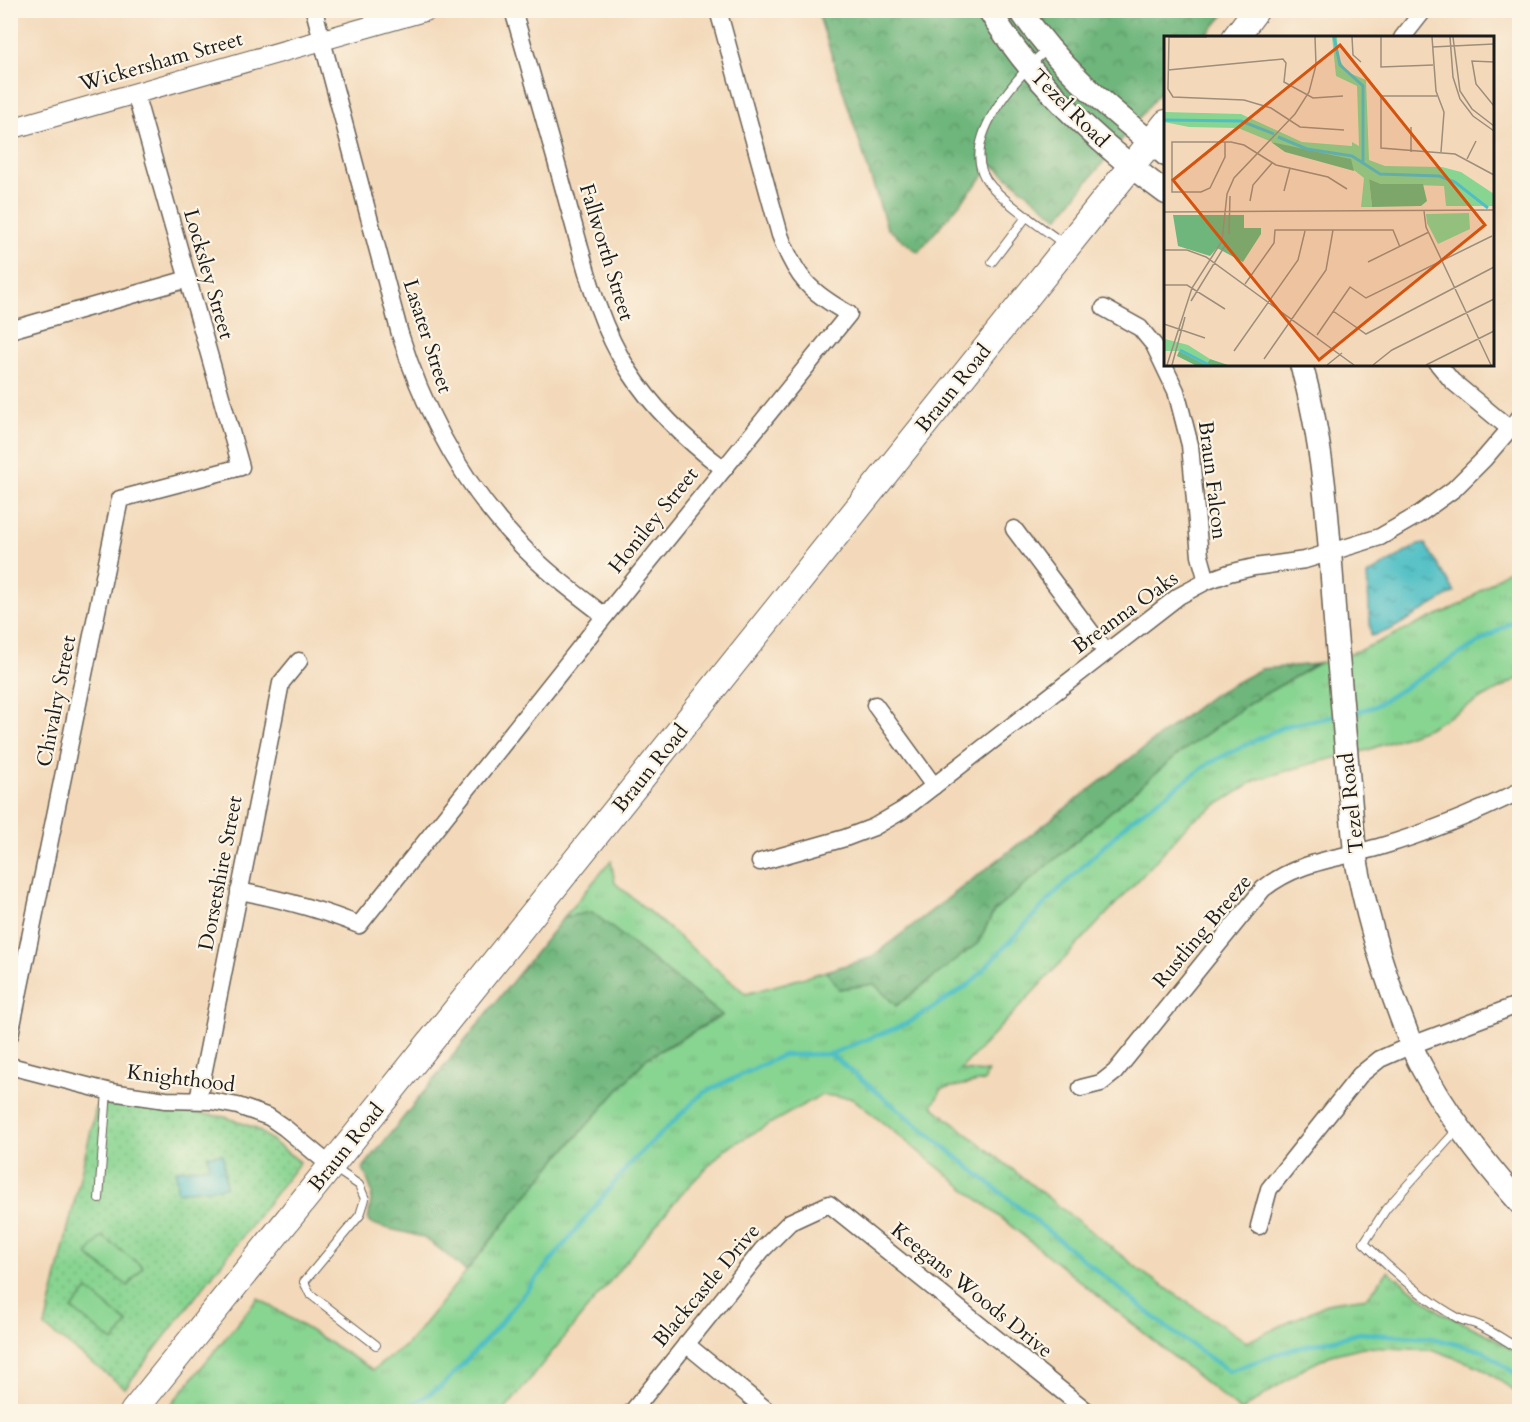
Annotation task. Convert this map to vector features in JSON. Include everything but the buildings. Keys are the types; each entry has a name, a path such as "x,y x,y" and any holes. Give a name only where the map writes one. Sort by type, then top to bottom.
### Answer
{"main road":[{"name":"Tezel Road","path":"988,10 1028,67 1071,114 1130,166 1164,192"},
{"name":"Tezel Road","path":"1020,10 1048,48 1094,96 1160,140"},
{"path":"1236,36 1256,10"},
{"name":"Braun Road","path":"133,1412 1130,166 1160,140"},
{"name":"Tezel Road","path":"1302,366 1312,401 1330,553 1346,757 1363,901 1384,974 1420,1065 1496,1177 1520,1203"}],"street":[{"name":"Lasater Street","path":"314,10 400,334 410,366 430,414 455,460 478,494 518,543 559,580 605,616"},
{"name":"Wickersham Street","path":"10,129 428,10"},
{"name":"Fallworth Street","path":"513,10 591,285 612,341 628,370 656,407 695,447 724,469"},
{"name":"Honiley Street","path":"239,891 308,906 359,925 849,314 822,299 812,290 788,256 780,235 718,10"},
{"path":"1404,36 1424,10"},
{"name":"Locksley Street","path":"135,93 241,467"},
{"path":"10,330 188,279"},
{"name":"Braun Falcon","path":"1104,308 1140,328 1154,345 1164,366"},
{"name":"Braun Falcon","path":"1164,366 1176,391 1190,445 1200,556 1207,581"},
{"path":"1440,366 1452,381 1514,423"},
{"name":"Breanna Oaks","path":"760,862 845,838 874,827 903,810 1179,596 1207,581 1254,567 1305,560 1330,553 1380,537 1418,515 1454,489 1484,459 1514,423"},
{"name":"Chivalry Street","path":"10,1035 120,499 241,467"},
{"path":"1014,529 1106,652"},
{"name":"Dorsetshire Street","path":"198,1100 281,683 299,662"},
{"path":"875,705 934,786"},
{"name":"Rustling Breeze","path":"1081,1088 1101,1083 1115,1072 1263,889 1279,877 1296,868 1409,838 1458,820 1520,791"},
{"path":"1259,1226 1269,1189 1360,1075 1380,1059 1520,1004"},
{"name":"Knighthood","path":"10,1066 107,1090 166,1100 198,1100 238,1106 269,1117 332,1166"},
{"name":"Blackcastle Drive","path":"632,1412 779,1232 802,1215 829,1204"},
{"name":"Keegans Woods Drive","path":"829,1204 1088,1412"},
{"path":"686,1344 769,1412"}],"lane":[{"path":"1048,48 1028,67 1002,100 984,131 979,155 982,172 991,186 1067,246"},
{"path":"992,262 1027,216"},
{"path":"99,1199 107,1090"},
{"path":"1460,1127 1386,1209 1364,1243 1388,1267 1430,1299 1460,1319 1477,1324 1504,1338 1520,1350"},
{"path":"332,1166 359,1185 365,1199 360,1215 304,1282 310,1294 376,1345"}],"green space":[{"path":"837,10 1227,11 1206,36 1164,36 1164,87 1058,218 993,165 918,252 887,228 819,16"},
{"path":"1519,562 1519,678 1428,728 1368,750 1256,780 1190,822 960,1070 988,1072 984,1081 942,1089 932,1106 1145,1274 1247,1342 1331,1302 1368,1297 1388,1271 1442,1313 1489,1335 1519,1354 1519,1394 1480,1367 1434,1350 1363,1347 1331,1355 1303,1369 1241,1411 852,1098 821,1095 725,1149 681,1194 504,1411 165,1412 258,1298 373,1370 407,1344 555,1161 647,1058 722,1016 592,912 564,917 611,861 615,883 746,994 826,971 839,989 874,984 978,943 994,911 1177,755 1253,701 1317,664 1363,649 1462,604"},
{"path":"1317,664 1253,701 1177,755 994,911 978,943 896,1006 874,984 839,989 826,971 870,958 1213,695 1261,669"},
{"path":"592,912 722,1015 647,1058 555,1161 466,1271 425,1239 380,1227 368,1221 372,1192 363,1168 564,917"},
{"path":"98,1100 225,1117 255,1128 300,1162 125,1388 45,1327"},
{"path":"102,1236 143,1267 128,1286 87,1255"},
{"path":"88,1290 128,1323 113,1342 72,1309"}],"water":[{"path":"1425,544 1455,592 1390,630 1371,636 1367,575 1418,545"},
{"path":"223,1154 226,1187 177,1192 176,1170 209,1166 208,1155"}],"waterway":[{"path":"1348,714 1373,707 1520,617"},
{"path":"401,1412 443,1385 493,1332 632,1161 703,1093 783,1055 830,1054 908,1023 970,984 1054,894 1131,820 1211,762 1285,726 1337,716"},
{"path":"830,1054 1170,1330 1229,1371 1286,1351 1360,1333 1431,1338 1484,1351 1520,1377"}]}
